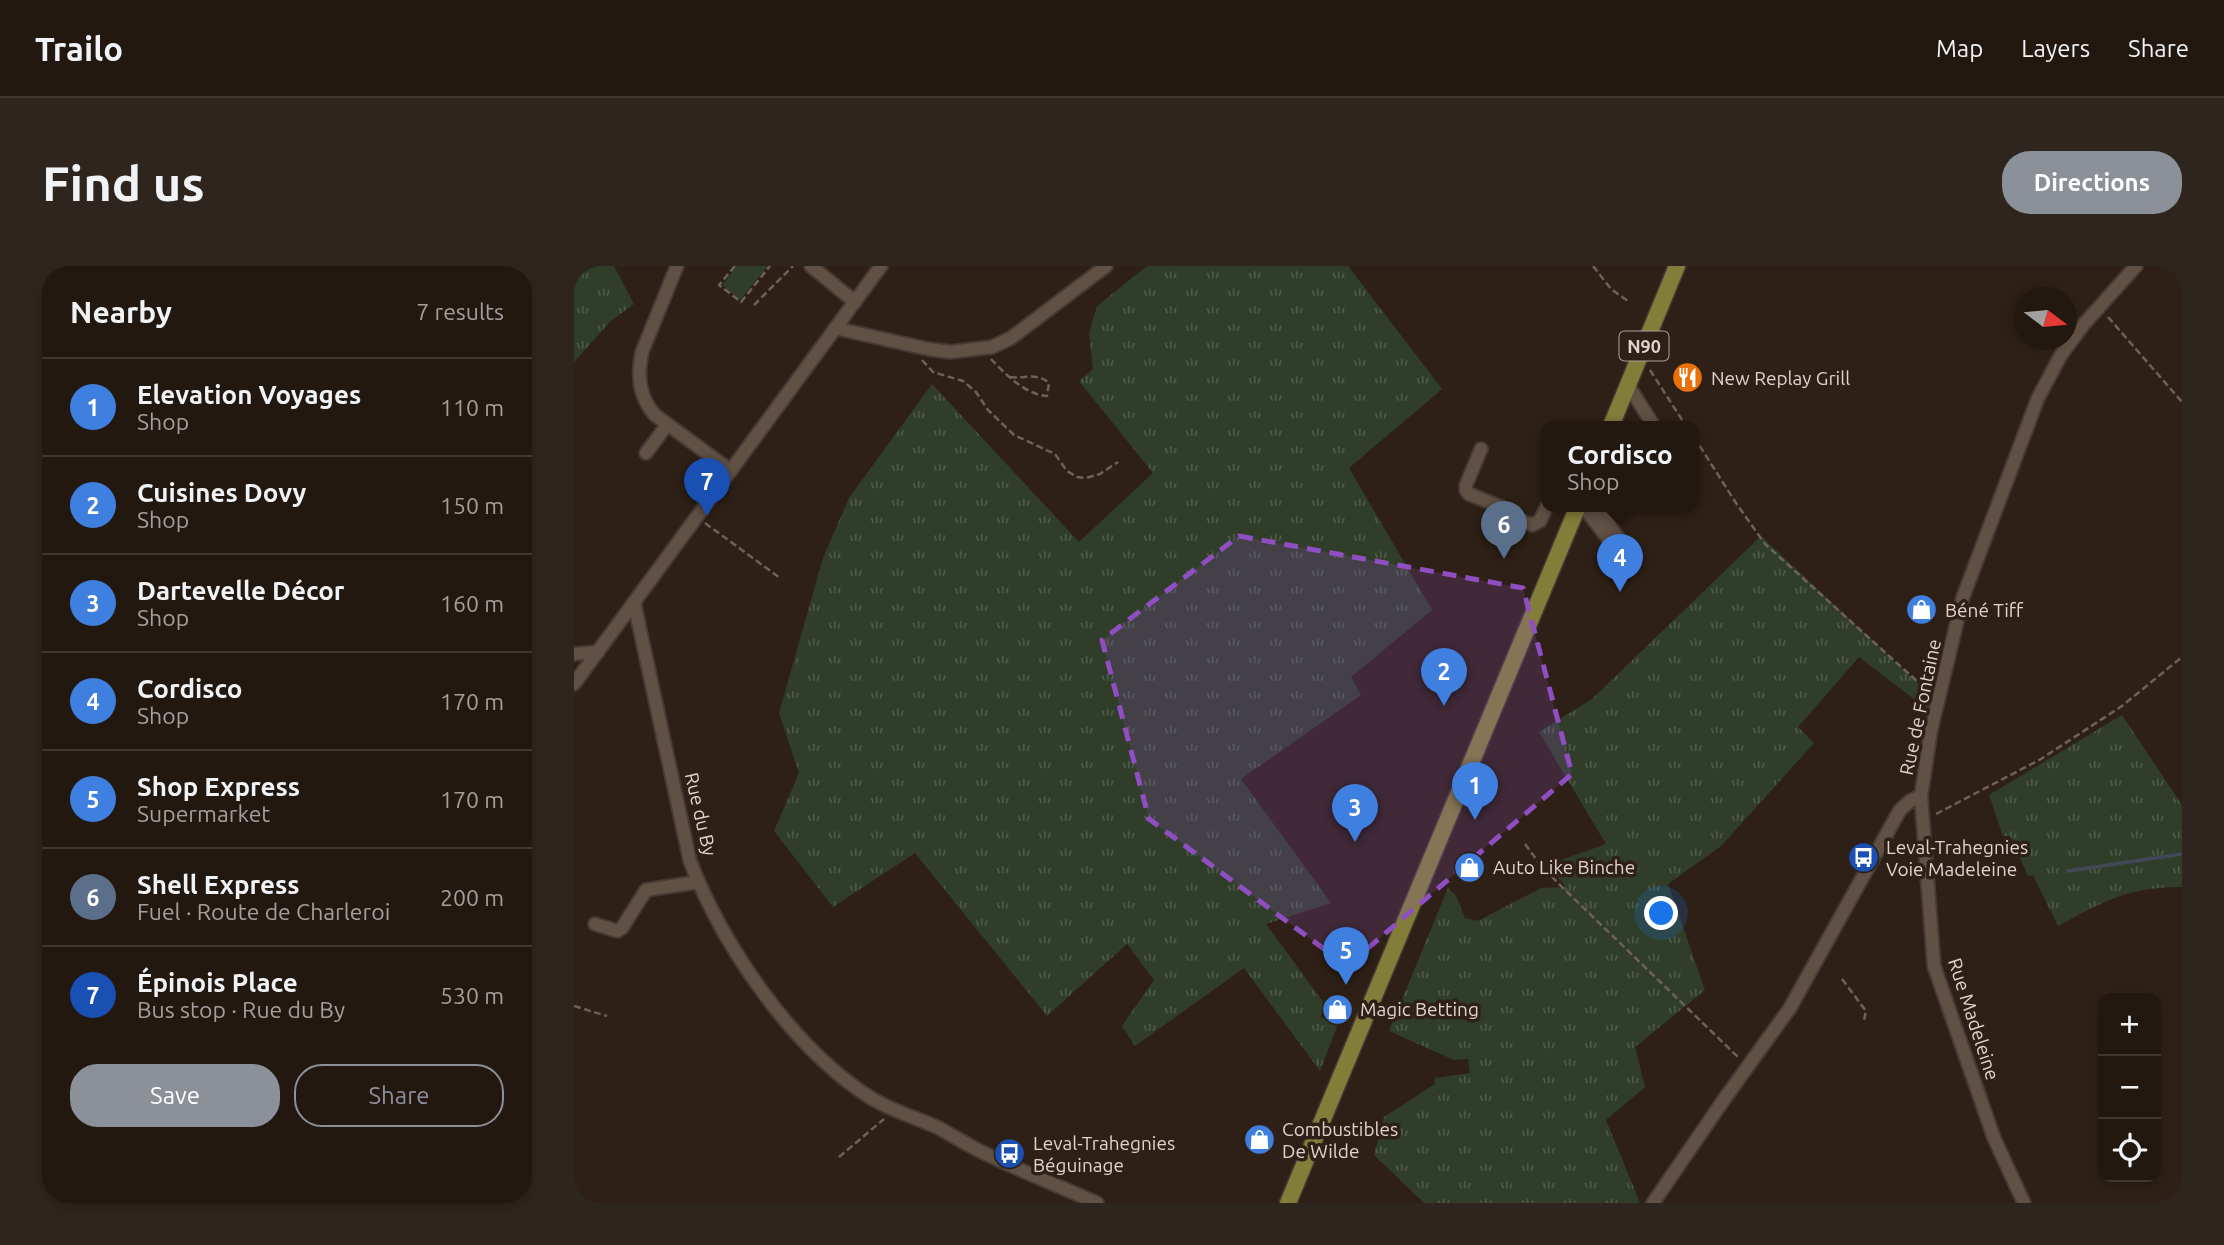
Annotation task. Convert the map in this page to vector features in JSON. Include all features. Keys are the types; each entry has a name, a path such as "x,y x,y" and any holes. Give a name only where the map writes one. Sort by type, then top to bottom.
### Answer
{"main road":[{"name":"N90","path":"1613,421 1678,266"},
{"path":"1288,1203 1577,512"}],"street":[{"path":"677,266 642,352 639,379 649,408 667,425 731,471"},
{"path":"811,266 855,302"},
{"path":"574,684 881,266"},
{"path":"835,328 950,352 992,347 1011,338 1106,266"},
{"name":"Rue de Fontaine","path":"1653,1203 1790,1008 1899,810 1910,800 1921,796 1931,730 1963,597 2038,398 2061,355 2136,266"},
{"path":"1628,385 1651,421"},
{"path":"646,453 667,425"},
{"path":"1481,449 1466,485 1469,494 1501,507 1511,517 1532,525 1540,521 1544,512"},
{"path":"1585,512 1617,550 1623,545 1601,512"},
{"name":"Rue du By","path":"634,602 690,861 723,929 769,1001 783,1019 844,1078 872,1099 1097,1203"},
{"path":"574,654 598,652"},
{"name":"Rue Madeleine","path":"1921,796 1934,966 1994,1138 2024,1203"},
{"path":"595,924 617,931 622,928 646,890 698,882"}],"path":[{"path":"735,266 719,285 741,302 771,266"},
{"path":"754,305 793,266"},
{"path":"1593,266 1611,289 1628,301"},
{"path":"2099,307 2182,402"},
{"path":"912,346 933,372 963,381 1014,435 1055,454 1067,471 1077,478 1100,474 1118,462"},
{"path":"982,349 1010,377 1037,396 1046,396 1049,383 1045,379 1032,375 1010,377"},
{"path":"1641,354 1683,421"},
{"path":"1699,446 1765,544 1939,702"},
{"path":"697,516 780,579"},
{"path":"1923,820 2041,759 2122,706 2182,657"},
{"path":"1524,844 1562,887 1748,1066"},
{"path":"1842,979 1866,1011 1864,1020"},
{"path":"574,1006 607,1016"},
{"path":"839,1157 894,1110"}],"highlighted area":[{"path":"1239,536 1523,588 1572,774 1347,966 1149,819 1102,640"}],"green space":[{"path":"574,266 614,266 634,304 611,321 574,362"},
{"path":"737,266 768,266 740,300 722,285"},
{"path":"1147,266 1348,266 1442,389 1349,468 1432,610 1351,677 1361,695 1241,779 1331,903 1266,924 1326,1006 1320,1017 1338,1024 1320,1071 1244,968 1135,1046 1122,1026 1154,980 1127,944 1047,1016 915,853 833,907 774,831 799,773 779,713 823,558 849,498 932,384 1079,542 1153,473 1079,381 1093,369 1089,333 1097,306"},
{"path":"1761,536 1935,699 1931,712 1859,657 1798,727 1814,743 1721,846 1668,884 1705,990 1635,1047 1645,1087 1606,1120 1640,1203 1424,1203 1374,1155 1384,1117 1435,1084 1435,1078 1470,1073 1468,1059 1454,1060 1389,1031 1448,888 1456,896 1465,918 1478,921 1541,888 1566,887 1548,865 1606,844 1539,732 1592,699"},
{"path":"2122,715 2182,805 2182,887 2146,890 2117,897 2058,926 2033,875 2028,876 2010,836 2003,836 1989,795"}],"waterway":[{"path":"2068,871 2182,854"}],"place":[{"name":"New Replay Grill","path":"1688,378"},
{"name":"Épinois Place","path":"707,516"},
{"name":"Shell Express","path":"1504,559"},
{"name":"Cordisco","path":"1620,592"},
{"name":"Béné Tiff","path":"1922,610"},
{"name":"Cuisines Dovy","path":"1444,706"},
{"name":"Elevation Voyages","path":"1475,820"},
{"name":"Dartevelle Décor","path":"1355,842"},
{"name":"Leval-Trahegnies Voie Madeleine","path":"1863,858"},
{"name":"Auto Like Binche","path":"1470,867"},
{"name":"Shop Express","path":"1346,985"},
{"name":"Magic Betting","path":"1337,1009"},
{"name":"Combustibles De Wilde","path":"1259,1140"},
{"name":"Leval-Trahegnies Béguinage","path":"1010,1154"}]}
